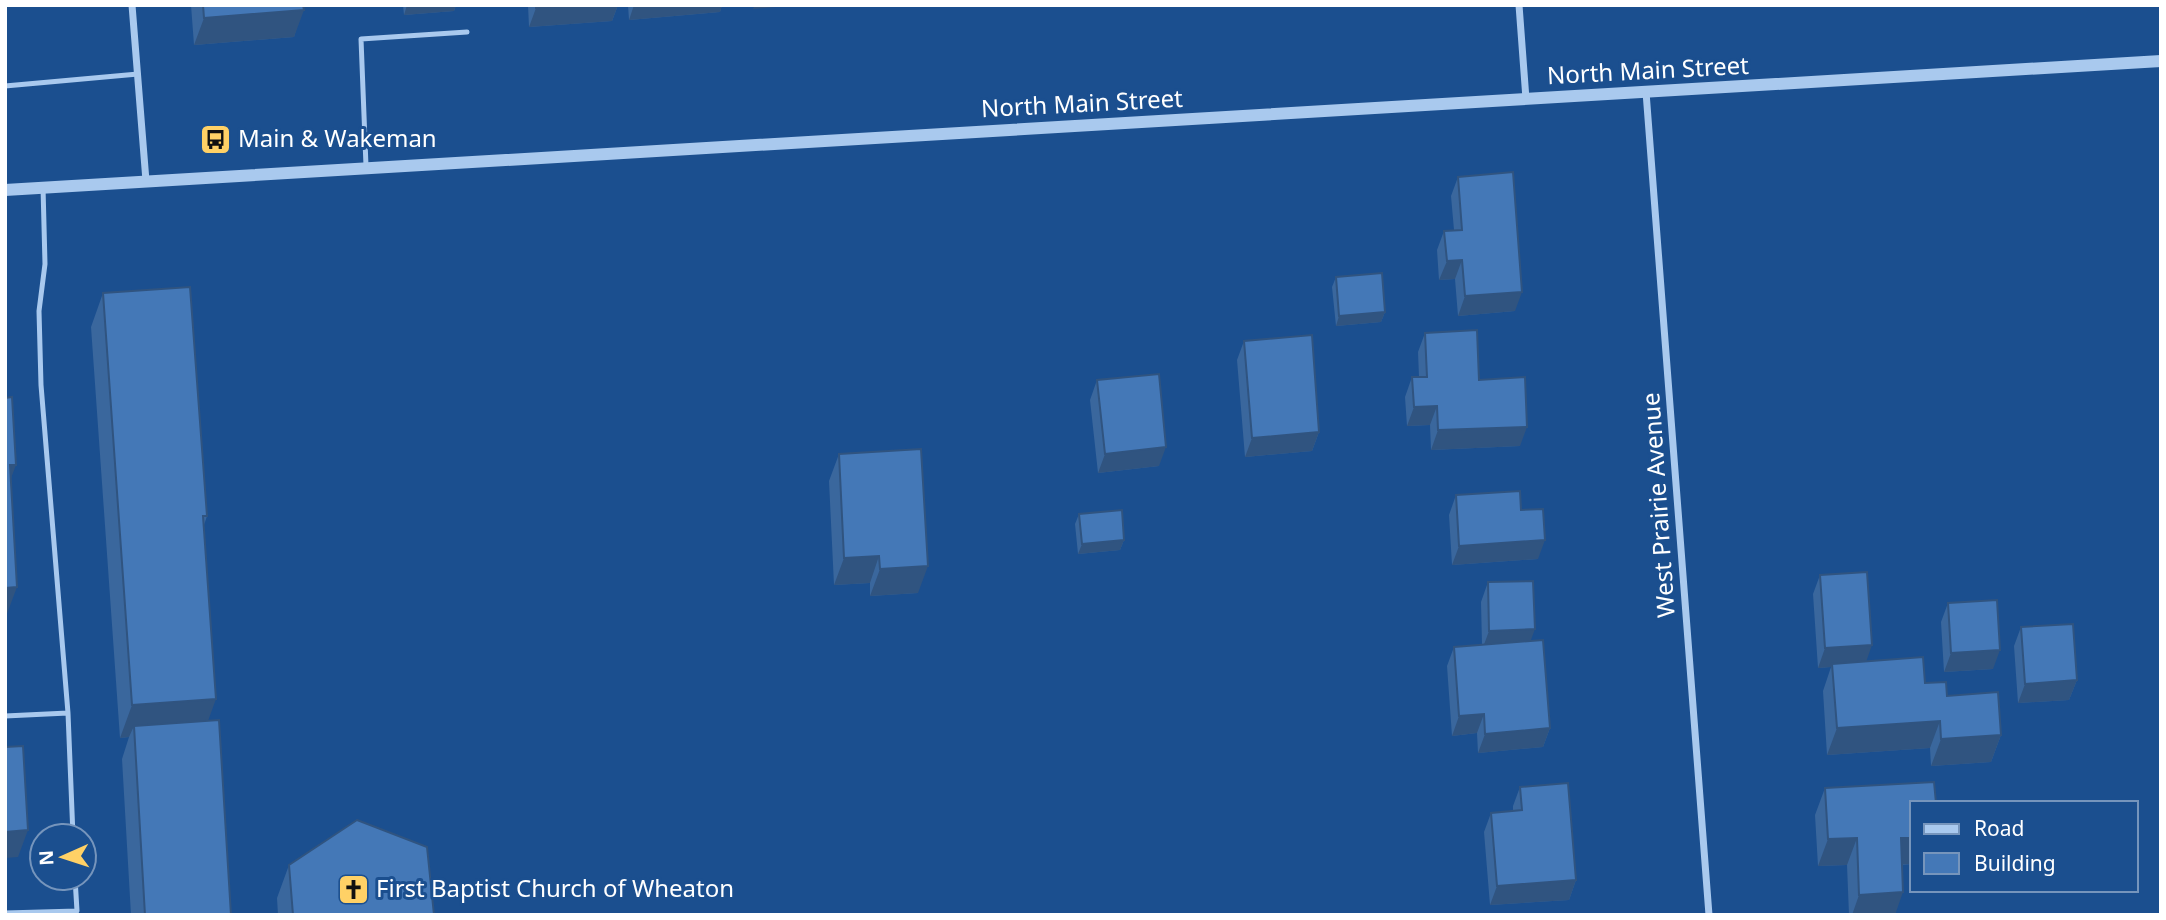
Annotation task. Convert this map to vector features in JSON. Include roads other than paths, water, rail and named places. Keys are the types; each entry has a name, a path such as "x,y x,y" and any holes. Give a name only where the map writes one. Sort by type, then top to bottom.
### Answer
{"street":[{"path":"132,5 146,181"},
{"path":"1519,5 1527,99"},
{"name":"North Main Street","path":"5,190 2161,61"},
{"name":"West Prairie Avenue","path":"1646,92 1709,915"}],"lane":[{"path":"366,170 361,39 467,32"},
{"path":"5,86 138,74"},
{"path":"43,187 45,264 39,311 41,385 68,713 72,822"},
{"path":"5,716 68,713"},
{"path":"5,914 77,911 76,892"}],"place":[{"name":"Main & Wakeman","path":"215,139"},
{"name":"First Baptist Church of Wheaton","path":"353,889"}]}
